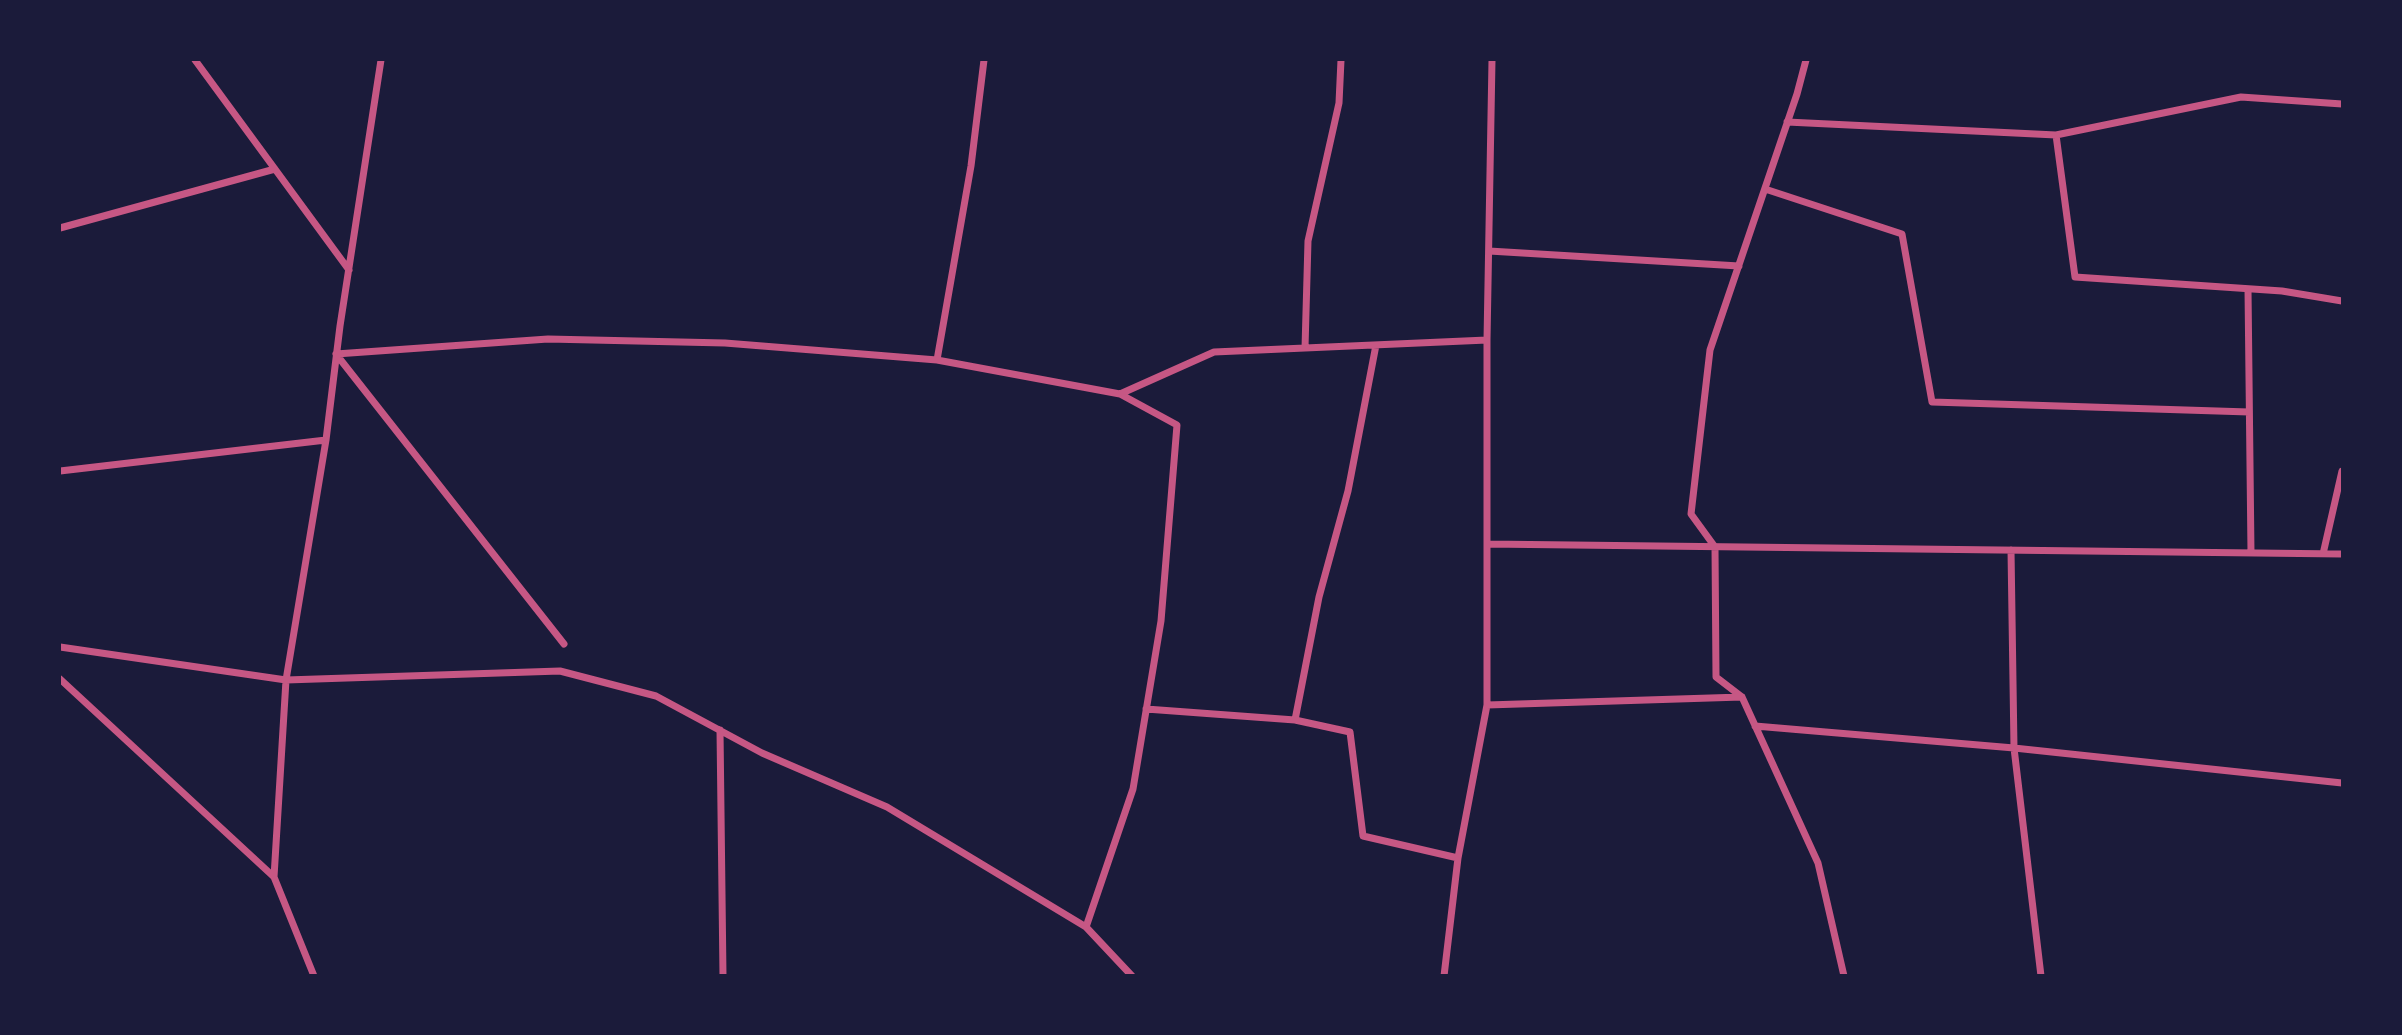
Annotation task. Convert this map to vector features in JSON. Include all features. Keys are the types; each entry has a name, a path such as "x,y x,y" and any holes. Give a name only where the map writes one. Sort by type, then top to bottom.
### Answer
{"street":[{"path":"195,60 349,270"},
{"path":"274,877 286,680 326,440 336,354 381,60"},
{"path":"937,360 971,166 984,60"},
{"path":"1305,348 1308,241 1339,103 1341,60"},
{"path":"1444,975 1458,858 1487,705 1487,340 1492,60"},
{"path":"1806,60 1710,350 1691,513 1715,547 1716,677 1742,697 1818,863 1844,975"},
{"path":"1787,122 2056,135 2241,97 2343,104"},
{"path":"2056,135 2075,277 2282,291 2343,300"},
{"path":"60,228 275,169"},
{"path":"1765,189 1902,234 1932,402 2249,412"},
{"path":"1489,251 1739,266"},
{"path":"2248,289 2251,553"},
{"path":"336,354 548,339 725,343 937,360 1121,394 1177,425 1161,621 1133,789 1086,927"},
{"path":"1121,394 1214,352 1487,340"},
{"path":"1295,720 1319,597 1348,491 1376,345"},
{"path":"336,354 564,644"},
{"path":"60,471 326,440"},
{"path":"2323,554 2343,471"},
{"path":"1487,544 2343,554"},
{"path":"2011,550 2014,748 2041,975"},
{"path":"60,647 286,680 560,671 656,696 761,752 887,807 1086,927 1132,975"},
{"path":"60,679 274,877 314,975"},
{"path":"1487,705 1742,697"},
{"path":"1146,709 1295,720 1350,732 1363,836 1458,858"},
{"path":"1755,726 2014,748 2343,783"},
{"path":"720,730 723,975"}]}
